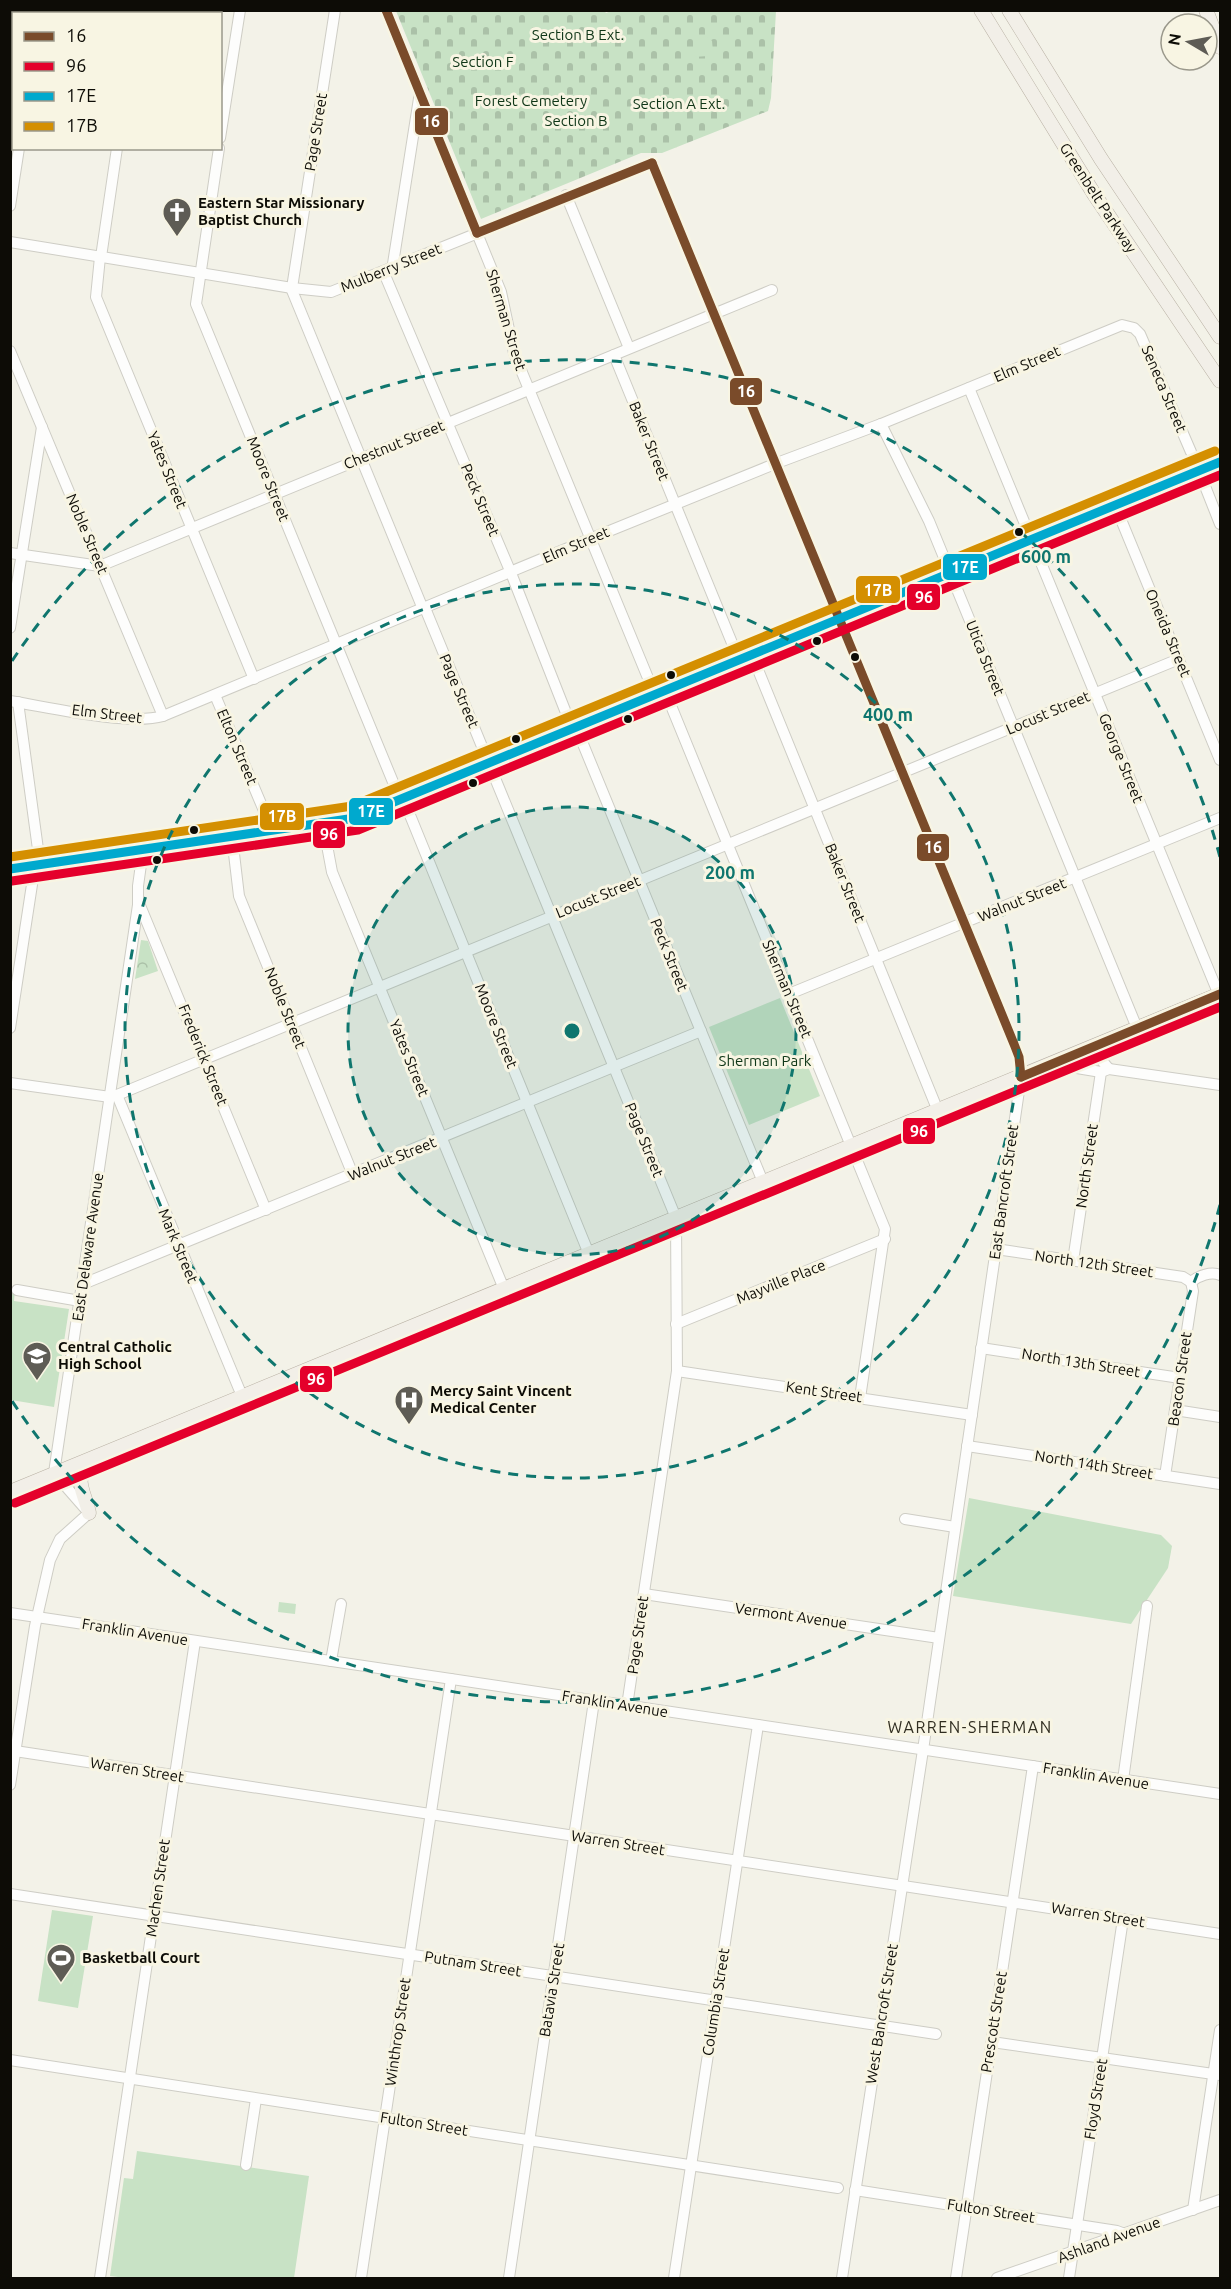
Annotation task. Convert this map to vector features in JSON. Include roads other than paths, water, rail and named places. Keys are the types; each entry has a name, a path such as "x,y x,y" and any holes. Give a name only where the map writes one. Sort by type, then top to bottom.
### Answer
{"main road":[{"name":"Greenbelt Parkway","path":"981,10 1151,279 1221,381"},
{"name":"Greenbelt Parkway","path":"1009,10 1072,114 1221,338"},
{"path":"1206,10 1221,47"},
{"path":"1151,279 1165,291 1204,349 1221,367"},
{"path":"10,868 273,832 355,818 1221,462"},
{"path":"10,1492 1220,994"},
{"path":"89,1513 85,1495 80,1487 81,1474 85,1467 111,1450"}],"street":[{"path":"222,125 240,10"},
{"name":"Page Street","path":"335,10 292,288 676,1218 677,1371 627,1706"},
{"name":"Sherman Street","path":"386,10 501,292 511,342 529,390 726,844 853,1146 885,1229 861,1398"},
{"path":"388,271 420,92"},
{"path":"10,206 19,150"},
{"name":"Yates Street","path":"117,150 96,297 254,679"},
{"name":"Moore Street","path":"219,150 196,304 589,1254"},
{"name":"Mulberry Street","path":"10,242 292,288 331,292 388,271 566,195 652,163"},
{"name":"East Bancroft Street","path":"652,163 1019,1057 1021,1077 923,1750"},
{"path":"566,195 629,348"},
{"name":"Peck Street","path":"388,271 448,423 763,1182"},
{"name":"Chestnut Street","path":"100,566 772,290"},
{"name":"Elm Street","path":"14,701 127,719 150,720 163,716 592,538 777,463 882,424 1122,325 1134,328"},
{"name":"Seneca Street","path":"1134,328 1140,334 1191,452"},
{"name":"Noble Street","path":"10,351 163,716"},
{"name":"Baker Street","path":"614,354 676,505 814,808 938,1111"},
{"name":"George Street","path":"969,388 1220,994"},
{"name":"Utica Street","path":"882,424 929,521 1137,1028"},
{"path":"10,628 16,554 42,426"},
{"path":"1199,471 1221,524"},
{"name":"Oneida Street","path":"1115,506 1221,760"},
{"path":"16,554 100,566"},
{"name":"Locust Street","path":"113,1096 1179,659"},
{"name":"Elton Street","path":"215,695 273,832"},
{"path":"10,1029 38,865 14,701"},
{"name":"Walnut Street","path":"789,994 1221,818"},
{"name":"Yates Street","path":"323,824 332,872 504,1289"},
{"name":"Noble Street","path":"232,837 238,896 353,1175"},
{"name":"East Delaware Avenue","path":"54,1473 113,1096 143,849"},
{"name":"Frederick Street","path":"138,899 266,1210"},
{"name":"Walnut Street","path":"83,1284 442,1139 701,1031"},
{"path":"1097,1045 1105,1070"},
{"path":"1053,1064 1221,1085"},
{"name":"North Street","path":"1073,1261 1105,1070"},
{"path":"10,1083 113,1096"},
{"name":"Mark Street","path":"113,1096 242,1396"},
{"name":"Mayville Place","path":"676,1324 885,1239"},
{"name":"North 12th Street","path":"996,1249 1183,1277 1191,1282"},
{"path":"1191,1282 1198,1277 1216,1273 1221,1275"},
{"name":"Beacon Street","path":"1165,1476 1192,1291 1191,1282"},
{"path":"16,1290 81,1301"},
{"name":"North 13th Street","path":"981,1348 1180,1378"},
{"name":"Kent Street","path":"677,1371 972,1415"},
{"path":"1175,1410 1221,1417"},
{"name":"North 14th Street","path":"967,1446 1221,1484"},
{"path":"10,1785 38,1617 52,1553 60,1539 89,1513 54,1473"},
{"path":"905,1519 955,1527"},
{"name":"Vermont Avenue","path":"644,1594 939,1638"},
{"path":"331,1661 340,1604"},
{"path":"1122,1780 1147,1606"},
{"name":"Franklin Avenue","path":"10,1613 1221,1794"},
{"name":"Machen Street","path":"100,2278 195,1641"},
{"name":"Winthrop Street","path":"361,2278 451,1679"},
{"name":"Batavia Street","path":"509,2278 594,1701"},
{"name":"Columbia Street","path":"674,2278 758,1725"},
{"name":"West Bancroft Street","path":"842,2278 923,1750"},
{"name":"Warren Street","path":"15,1751 1221,1934"},
{"name":"Prescott Street","path":"956,2278 1033,1766"},
{"name":"Putnam Street","path":"10,1894 936,2034"},
{"name":"Floyd Street","path":"1069,2278 1123,1919"},
{"path":"1193,2210 1217,2075 1221,2030"},
{"path":"992,2042 1217,2075"},
{"name":"Fulton Street","path":"10,2060 838,2188"},
{"path":"246,2165 256,2099"},
{"name":"Fulton Street","path":"855,2190 1117,2230 1125,2234"},
{"name":"Ashland Avenue","path":"997,2278 1221,2200"}],"place":[{"name":"Eastern Star Missionary Baptist Church","path":"177,238"},
{"name":"Central Catholic High School","path":"37,1382"},
{"name":"Mercy Saint Vincent Medical Center","path":"409,1426"},
{"name":"Basketball Court","path":"61,1984"}],"district":[{"name":"WARREN-SHERMAN","path":"970,1727"}],"park label":[{"name":"Section B Ext.","path":"578,35"},
{"name":"Section F","path":"483,62"},
{"name":"Forest Cemetery","path":"531,101"},
{"name":"Section A Ext.","path":"679,104"},
{"name":"Section B","path":"576,121"},
{"name":"Sherman Park","path":"765,1061"}]}
